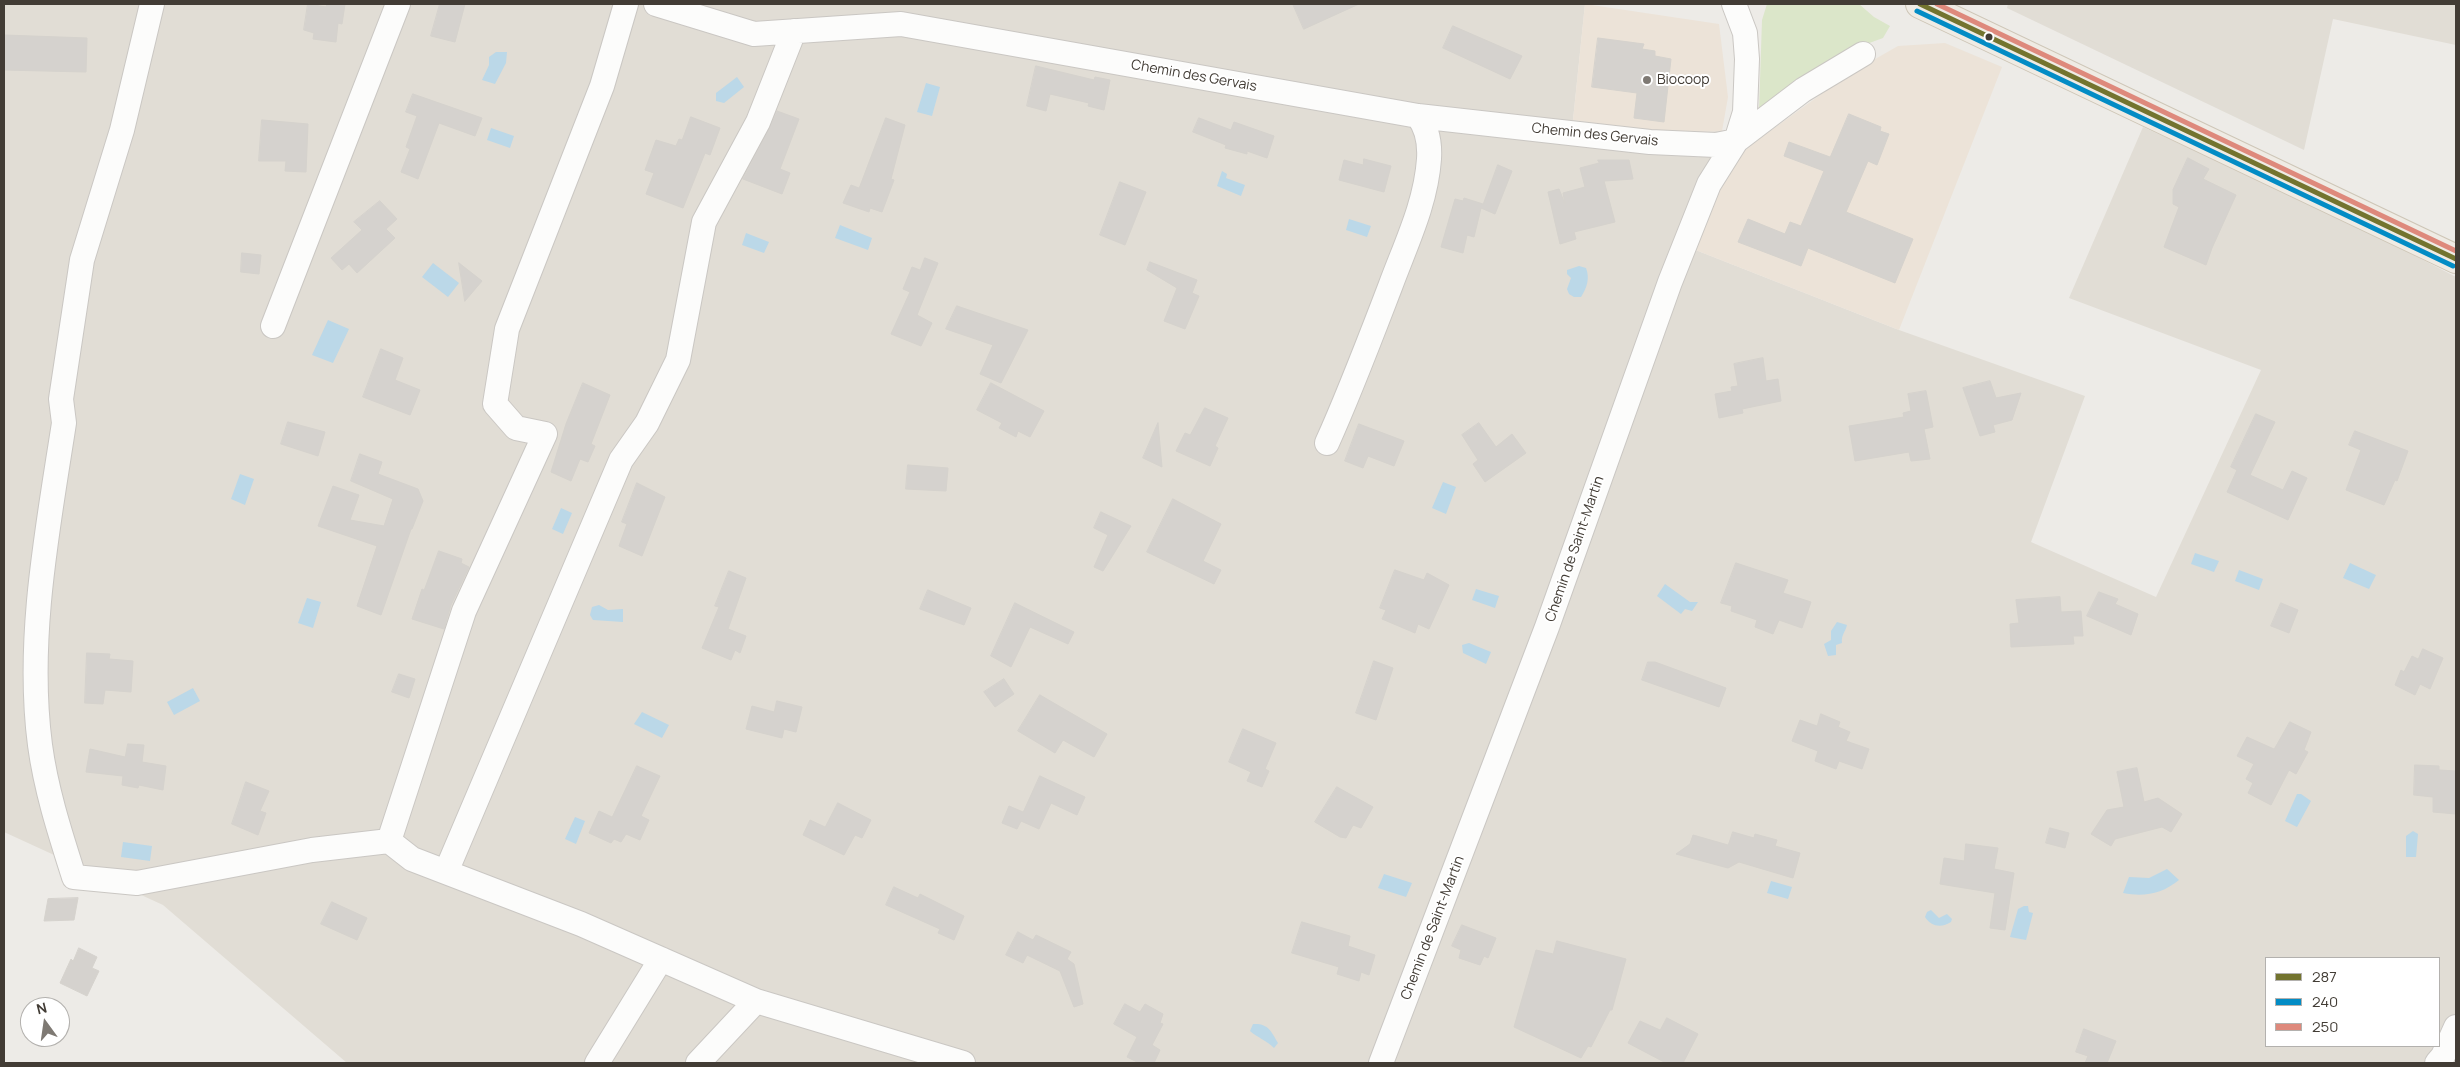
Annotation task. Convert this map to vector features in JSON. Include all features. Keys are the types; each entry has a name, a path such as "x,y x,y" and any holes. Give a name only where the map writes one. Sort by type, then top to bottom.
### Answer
{"main road":[{"path":"1920,4 2456,259"}],"street":[{"path":"152,4 122,130 82,260 61,399 64,422 43,564 36,680 40,744 50,801 74,877 137,883 312,850 388,840 412,859 582,924 756,1001 963,1063"},
{"path":"273,326 398,4"},
{"path":"388,840 464,611 545,434 516,428 496,404 507,329 602,86 626,4"},
{"name":"Chemin des Gervais","path":"656,4 754,34 901,24 1418,116 1650,142 1716,145 1736,141"},
{"name":"Chemin de Saint-Martin","path":"1734,4 1745,33"},
{"name":"Chemin de Saint-Martin","path":"1381,1063 1548,627 1670,282 1710,184 1736,141 1745,112 1745,33 1752,4"},
{"path":"446,872 621,460 647,424 678,360 704,222 758,122 794,31"},
{"path":"1736,141 1803,90 1862,54"},
{"path":"1327,443 1353,383 1409,238 1424,190 1429,160 1429,138 1418,116"},
{"path":"597,1063 662,959"},
{"path":"698,1063 756,1001"},
{"path":"2437,1063 2443,1056 2456,1027"}],"shaded area":[{"path":"4,4 1585,4 1573,120 1662,134 1722,131 1744,150 1716,192 1693,249 1899,330 2085,396 2031,542 2156,597 2261,370 2069,298 2143,127 2338,216 2456,277 2456,1063 347,1063 163,905 4,832"},
{"path":"1585,4 1719,24 1728,97 1722,131 1662,134 1573,120"},
{"path":"2008,4 2456,4 2456,45 2333,19 2304,150 2007,8"},
{"path":"1945,43 2002,67 1899,330 1693,249 1716,192 1744,150 1849,74 1898,46"}],"green space":[{"path":"1767,4 1859,4 1874,17 1890,26 1883,38 1842,53 1759,111 1762,20"}],"water":[{"path":"496,52 507,52 506,63 495,84 482,80 489,65 489,57"},
{"path":"737,77 744,87 724,103 716,101 716,93"},
{"path":"926,83 940,87 932,116 917,112"},
{"path":"491,128 514,136 510,148 487,140"},
{"path":"1222,171 1227,174 1226,178 1245,185 1241,196 1217,186"},
{"path":"1349,219 1371,226 1367,237 1346,230"},
{"path":"840,225 872,238 868,250 835,238"},
{"path":"746,233 769,242 764,253 742,245"},
{"path":"433,263 459,283 448,297 422,277"},
{"path":"1579,266 1586,268 1588,275 1587,283 1581,297 1574,297 1569,294 1567,289 1571,278 1567,274 1567,270"},
{"path":"328,320 349,329 333,363 312,355"},
{"path":"240,474 254,479 245,505 231,499"},
{"path":"1443,482 1456,487 1446,514 1432,508"},
{"path":"561,508 572,513 563,534 552,529"},
{"path":"2195,553 2219,561 2214,572 2191,564"},
{"path":"2350,563 2376,575 2369,589 2343,578"},
{"path":"2239,570 2263,579 2259,590 2235,581"},
{"path":"1665,584 1690,602 1698,602 1692,611 1685,609 1681,614 1657,596"},
{"path":"1476,589 1499,596 1495,608 1472,600"},
{"path":"307,598 321,602 313,628 298,623"},
{"path":"599,605 608,610 623,609 623,622 593,620 590,615 592,607"},
{"path":"1837,622 1847,625 1842,643 1836,645 1836,655 1828,656 1824,644 1831,640 1831,631"},
{"path":"1469,643 1491,652 1486,664 1463,653 1462,645"},
{"path":"193,688 200,701 174,715 167,702"},
{"path":"642,712 669,725 662,738 634,724"},
{"path":"2297,794 2301,794 2311,801 2297,827 2285,821"},
{"path":"575,817 585,821 576,844 565,839"},
{"path":"2413,831 2418,834 2416,857 2406,857 2406,836"},
{"path":"123,842 152,846 150,861 121,857"},
{"path":"2167,869 2179,880 2166,889 2138,895 2123,893 2129,877 2149,878"},
{"path":"1384,874 1412,883 1406,897 1378,888"},
{"path":"1771,881 1792,887 1788,899 1767,893"},
{"path":"2028,906 2029,912 2033,913 2026,940 2010,937 2018,909"},
{"path":"1931,910 1939,918 1947,914 1952,919 1951,922 1940,926 1933,925 1925,917 1927,912"},
{"path":"1253,1024 1266,1026 1278,1043 1274,1048 1250,1031"}],"building":[{"path":"308,4 326,7 327,4 345,4 342,24 338,23 336,42 313,39 314,33 304,30"},
{"path":"440,4 465,4 455,42 431,36"},
{"path":"1293,4 1359,4 1304,29"},
{"path":"1453,26 1522,56 1510,79 1443,48"},
{"path":"4,35 87,38 86,72 4,70"},
{"path":"1598,38 1644,44 1642,49 1655,51 1655,56 1671,59 1664,122 1634,118 1637,93 1592,87"},
{"path":"1036,66 1094,80 1095,77 1110,80 1104,110 1088,106 1089,103 1050,94 1046,111 1027,106"},
{"path":"413,94 482,118 475,136 439,123 418,179 401,172 410,149 406,147 417,116 406,112"},
{"path":"777,111 799,119 780,169 790,173 782,194 743,179"},
{"path":"1849,114 1881,127 1880,131 1889,134 1877,165 1868,161 1846,212 1913,239 1895,283 1808,248 1801,266 1738,242 1748,219 1785,234 1790,222 1801,226 1824,171 1784,156 1789,142 1830,157"},
{"path":"691,117 720,128 710,155 705,153 683,208 646,194 654,173 645,170 656,140 676,146 679,139 682,140"},
{"path":"886,118 905,125 891,179 894,180 882,212 870,208 869,212 843,203 851,185 859,188"},
{"path":"1199,118 1231,130 1234,122 1274,136 1267,158 1247,151 1247,154 1225,148 1226,145 1193,132"},
{"path":"262,120 308,124 306,172 285,171 286,161 259,161"},
{"path":"2188,158 2209,169 2203,179 2236,195 2206,265 2164,247 2179,207 2173,204 2173,190"},
{"path":"1364,159 1391,166 1384,192 1339,180 1344,160 1363,165"},
{"path":"1598,160 1629,160 1633,179 1604,181 1615,222 1574,232 1576,239 1560,244 1548,192 1559,189 1565,204 1563,193 1585,187 1580,168 1599,163"},
{"path":"1498,165 1512,171 1495,214 1481,208 1474,237 1467,235 1463,253 1441,247 1455,199 1463,201 1464,198 1483,204"},
{"path":"1120,182 1146,192 1125,245 1100,235"},
{"path":"380,201 397,219 386,229 395,238 357,273 349,264 342,270 331,258 362,230 354,222"},
{"path":"242,253 261,255 259,274 241,272"},
{"path":"925,258 938,263 917,315 932,323 921,346 891,334 910,292 903,289 912,267 920,270"},
{"path":"1150,262 1197,280 1192,293 1199,296 1185,329 1164,321 1177,288 1147,270"},
{"path":"459,263 482,281 465,301"},
{"path":"957,306 1028,330 1001,383 980,374 993,345 946,329"},
{"path":"381,349 403,358 395,380 420,390 410,415 363,397"},
{"path":"1763,358 1766,381 1778,379 1781,401 1742,409 1743,413 1719,418 1715,394 1732,391 1731,387 1738,386 1734,364"},
{"path":"1990,381 1996,398 2021,393 2012,420 1993,425 1995,432 1980,436 1963,388"},
{"path":"583,383 610,395 591,444 595,446 588,462 580,459 571,481 551,472 566,424"},
{"path":"991,383 1044,411 1030,437 1018,431 1016,437 999,428 1002,423 977,410"},
{"path":"1926,391 1933,427 1924,429 1930,459 1911,461 1909,452 1855,461 1849,426 1904,417 1903,413 1911,411 1908,394"},
{"path":"1205,408 1228,418 1215,446 1218,448 1210,466 1176,451 1185,433 1190,435"},
{"path":"2256,414 2275,422 2250,475 2283,490 2292,471 2307,478 2288,520 2227,492 2237,470 2231,467"},
{"path":"288,422 325,432 318,456 281,444"},
{"path":"1158,423 1162,467 1143,458"},
{"path":"1479,423 1496,447 1512,434 1526,453 1485,482 1473,464 1478,460 1462,435"},
{"path":"1359,424 1404,441 1394,466 1368,456 1363,468 1345,461"},
{"path":"2355,431 2408,451 2397,481 2395,480 2384,505 2346,490 2361,450 2349,445"},
{"path":"360,454 382,462 378,474 418,489 423,501 411,529 381,615 357,606 377,546 318,526 333,486 359,495 350,520 384,526 393,499 351,481"},
{"path":"908,465 948,468 946,491 906,489"},
{"path":"637,483 665,497 642,556 619,546 627,524 622,522"},
{"path":"1173,499 1221,524 1203,561 1221,570 1214,584 1147,552"},
{"path":"1101,512 1131,526 1103,571 1094,567 1108,535 1094,528"},
{"path":"439,551 462,559 461,563 469,567 451,605 444,629 412,619 422,589 424,590"},
{"path":"1736,563 1788,580 1783,593 1811,602 1802,628 1779,620 1773,634 1755,627 1757,620 1731,611 1732,606 1721,603"},
{"path":"1395,570 1424,580 1427,573 1449,585 1429,629 1418,624 1415,633 1382,619 1386,610 1380,608"},
{"path":"729,571 746,578 728,629 746,636 740,653 735,650 731,660 702,648 719,607 715,606"},
{"path":"928,590 971,608 964,625 920,609"},
{"path":"2099,592 2118,599 2115,604 2138,614 2131,635 2087,616"},
{"path":"2060,597 2061,612 2081,611 2083,636 2073,636 2074,644 2011,647 2010,624 2019,623 2016,600"},
{"path":"1015,603 1074,632 1068,644 1030,627 1011,667 991,656"},
{"path":"2281,603 2298,610 2289,633 2271,626"},
{"path":"2423,649 2443,658 2430,689 2420,684 2415,695 2395,685 2401,670 2404,672 2412,656 2418,659"},
{"path":"87,653 110,654 109,659 133,661 131,692 105,690 103,704 85,703"},
{"path":"1374,661 1393,668 1376,720 1356,713"},
{"path":"1648,662 1655,662 1726,688 1719,707 1642,680"},
{"path":"399,674 415,679 409,698 392,692"},
{"path":"1004,679 1014,694 995,707 984,692"},
{"path":"1040,695 1107,734 1094,757 1063,740 1055,753 1018,731"},
{"path":"777,701 802,707 796,732 784,729 782,738 746,729 752,706 774,712"},
{"path":"1821,714 1840,722 1838,727 1850,732 1846,741 1869,749 1862,769 1839,761 1836,769 1815,761 1818,751 1792,741 1800,720 1817,726"},
{"path":"2290,722 2311,732 2304,750 2308,752 2296,774 2289,770 2271,805 2248,793 2253,783 2246,779 2254,764 2237,756 2247,737 2274,749"},
{"path":"1243,729 1276,743 1265,769 1269,771 1262,787 1247,781 1251,772 1229,762"},
{"path":"128,744 144,745 142,762 166,766 163,790 139,785 138,788 122,785 123,776 86,772 90,749 125,757"},
{"path":"2415,765 2439,766 2439,770 2456,771 2456,814 2433,812 2433,797 2414,795"},
{"path":"637,766 660,776 641,816 649,820 640,840 626,834 621,842 614,839 611,843 589,833 599,811 612,817"},
{"path":"2137,768 2144,802 2158,798 2182,814 2171,832 2162,827 2115,839 2111,846 2091,834 2107,810 2124,807 2117,772"},
{"path":"1040,776 1085,797 1077,815 1051,803 1039,829 1021,821 1017,829 1002,823 1009,806 1023,812"},
{"path":"246,782 269,791 260,811 266,813 258,835 232,824"},
{"path":"1337,787 1373,807 1361,828 1353,825 1346,838 1340,837 1315,822"},
{"path":"838,803 871,820 862,838 855,835 844,855 803,835 810,820 825,827"},
{"path":"2050,828 2069,833 2065,848 2046,843"},
{"path":"1733,832 1754,838 1755,834 1777,840 1775,846 1800,853 1793,878 1739,862 1728,868 1676,854 1690,844 1693,835 1728,845"},
{"path":"1966,844 1998,848 1994,869 2014,873 2005,930 1990,928 1995,893 1940,884 1944,858 1964,861"},
{"path":"894,887 918,898 920,894 964,916 954,940 938,933 940,929 886,905"},
{"path":"78,898 74,920 44,921 48,899"},
{"path":"332,902 367,918 357,940 321,924"},
{"path":"1302,922 1350,936 1348,946 1375,955 1369,975 1361,972 1359,981 1337,974 1339,967 1292,953"},
{"path":"1462,925 1496,938 1488,958 1484,956 1480,965 1459,958 1461,950 1452,946"},
{"path":"1018,932 1033,940 1036,935 1071,952 1067,959 1074,964 1083,1004 1074,1007 1060,971 1027,955 1023,963 1006,955"},
{"path":"1557,941 1626,959 1612,1010 1610,1010 1591,1047 1588,1046 1581,1058 1514,1027 1536,950 1553,954"},
{"path":"79,948 97,957 92,968 99,971 87,996 60,983 71,959 73,961"},
{"path":"1125,1004 1140,1012 1145,1004 1163,1014 1160,1023 1163,1024 1152,1045 1160,1050 1154,1063 1139,1063 1127,1057 1137,1037 1114,1024"},
{"path":"1667,1018 1698,1034 1683,1063 1666,1063 1628,1043 1640,1021 1660,1030"},
{"path":"2084,1029 2116,1041 2107,1063 2085,1063 2088,1056 2076,1052"}],"transit line":[{"name":"287","path":"1920,4 2456,259"},
{"name":"250","path":"1937,4 2456,251"},
{"name":"240","path":"1917,11 2453,266"}],"place":[{"name":"Biocoop","path":"1647,80"}]}
